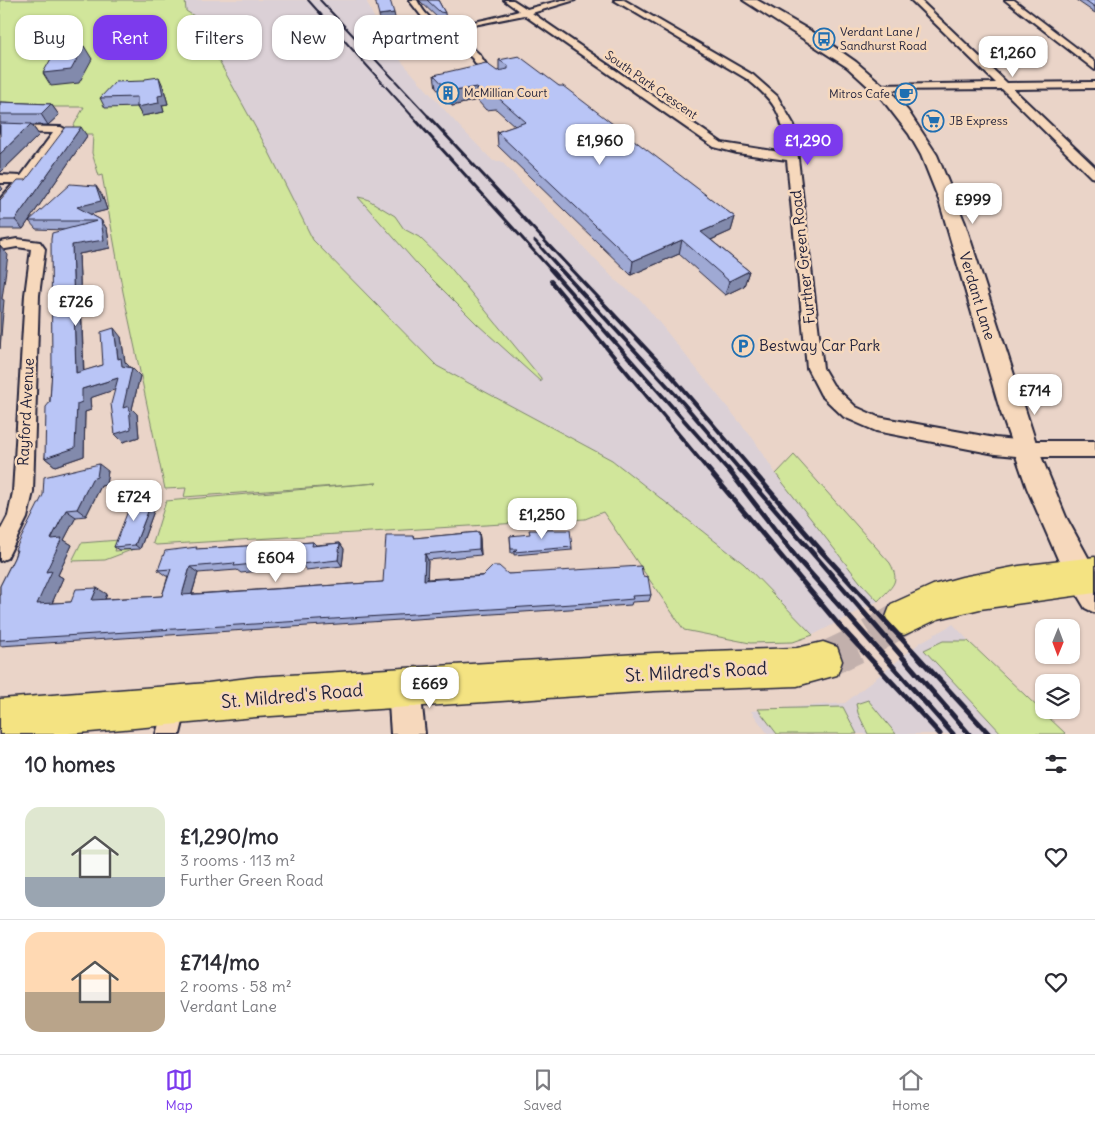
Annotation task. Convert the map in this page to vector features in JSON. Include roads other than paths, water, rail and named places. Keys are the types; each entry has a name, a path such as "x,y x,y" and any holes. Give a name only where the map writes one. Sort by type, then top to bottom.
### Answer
{"highway":[{"path":"904,617 941,600 1046,580 1090,583"},
{"name":"St. Mildred's Road","path":"0,719 171,720 256,697 654,672 797,667 823,661"}],"street":[{"path":"414,0 424,15"},
{"name":"South Park Crescent","path":"508,0 718,146 793,156"},
{"path":"477,21 571,0"},
{"name":"Further Green Road","path":"618,0 761,84 776,100 786,116 793,156 815,368 827,390 850,412 876,424 995,446 1026,449 1095,449"},
{"name":"Verdant Lane","path":"749,0 832,50 879,88 912,127 942,188 1026,449 1090,583"},
{"path":"915,0 1095,174"},
{"path":"1009,0 1095,67"},
{"path":"477,57 488,72 503,81"},
{"path":"879,88 1095,85"},
{"path":"0,129 61,130 24,180 0,207"},
{"path":"0,179 24,180"},
{"name":"Rayford Avenue","path":"0,246 17,243 35,245 38,248 32,295 24,492 16,518 0,551"},
{"path":"404,688 408,734"}],"tunnel":[{"path":"823,661 863,642 904,617"}],"railway":[{"path":"308,0 413,117"},
{"path":"320,0 429,117"},
{"path":"412,116 551,270"},
{"path":"428,116 572,270"},
{"path":"535,241 561,270"},
{"path":"550,269 729,471"},
{"path":"560,269 683,403 741,471"},
{"path":"571,269 668,372 753,471"},
{"path":"551,281 709,471"},
{"path":"708,469 838,624 940,734"},
{"path":"728,469 796,557 953,734"},
{"path":"740,469 969,734"},
{"path":"751,469 823,553 989,734"}],"place":[{"name":"Verdant Lane / Sandhurst Road","path":"824,39"},
{"name":"McMillian Court","path":"448,93"},
{"name":"Mitros Cafe","path":"906,94"},
{"name":"JB Express","path":"933,121"},
{"name":"Bestway Car Park","path":"743,346"}]}
